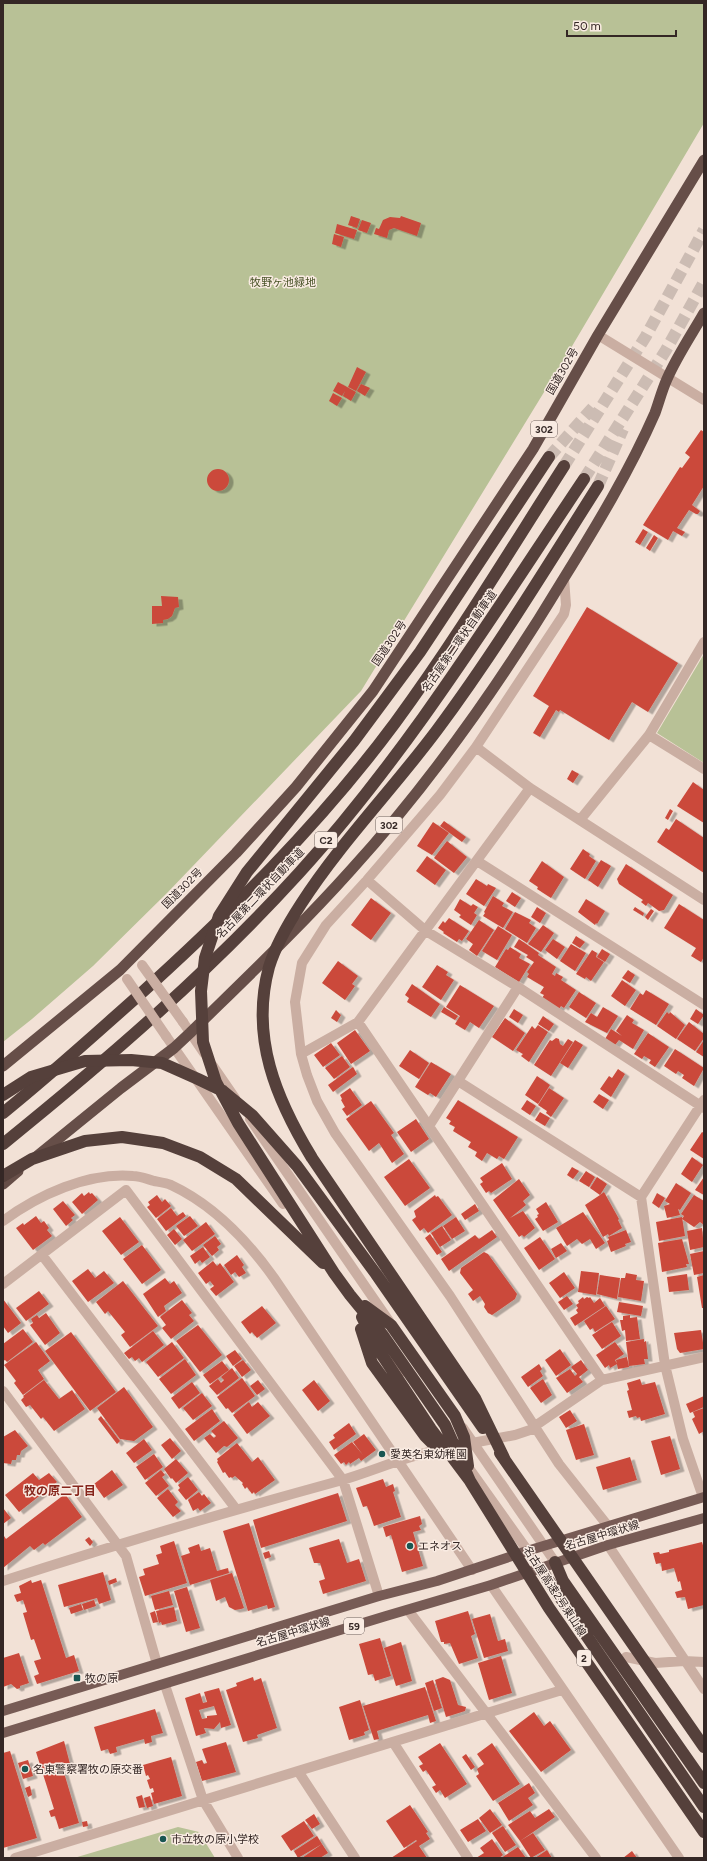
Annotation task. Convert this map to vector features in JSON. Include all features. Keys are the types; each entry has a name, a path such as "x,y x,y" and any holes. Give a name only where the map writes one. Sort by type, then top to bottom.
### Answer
{"highway":[{"name":"国道302号","path":"3,1066 120,970 134,954 236,853 281,804 373,691 533,449 598,335 704,160"},
{"name":"302","path":"3,1184 121,1088 174,1048 190,1033 313,911 352,869 403,808 456,740 496,684 564,578 613,495 655,412 667,378 704,313"},
{"path":"470,1481 445,1425 382,1334 334,1273 238,1123 216,1082 203,1042 200,991 205,958 219,916 247,872 354,741 420,652 549,457"},
{"name":"名古屋第二環状自動車道","path":"3,1113 88,1041 192,948 277,862 337,795 394,724 453,640 564,466"},
{"name":"名古屋第二環状自動車道","path":"3,1144 143,1027 229,944 299,873 354,807 410,735 469,652 584,479"},
{"path":"505,1460 475,1398 312,1158 295,1130 280,1098 265,1052 263,1005 269,967 284,932 318,878 437,730 512,622 598,486"},
{"path":"3,1095 31,1077 86,1061 131,1060 162,1064 198,1078 223,1091 252,1115 297,1166 376,1274 704,1747"},
{"path":"3,1176 32,1159 85,1141 122,1137 163,1143 200,1157 236,1179 303,1245 334,1273"},
{"path":"350,1295 372,1362 425,1436 470,1481"},
{"name":"名古屋高速2号東山線","path":"470,1481 549,1608 704,1832"},
{"path":"555,1562 563,1581 704,1783"},
{"path":"540,1568 704,1807"}],"main road":[{"name":"名古屋中環状線","path":"3,1711 379,1596 437,1581 544,1545 704,1497"},
{"name":"名古屋中環状線","path":"3,1734 491,1585 608,1545 704,1518"}],"street":[{"path":"598,335 704,400"},
{"path":"564,578 566,606 564,614 476,748 440,795 367,880 326,924 302,963 295,1002 301,1054 316,1101 336,1133 450,1296 559,1464 608,1526"},
{"path":"580,820 649,735 704,642"},
{"path":"649,735 704,769"},
{"path":"476,748 530,788 704,900"},
{"path":"301,1054 358,1022 530,788"},
{"path":"476,861 704,1005"},
{"path":"367,880 426,931 518,987 703,1104 641,1197 666,1365 682,1439 704,1497"},
{"path":"134,954 555,1562"},
{"path":"120,970 453,1447 540,1568"},
{"path":"429,1126 518,987"},
{"path":"358,1022 602,1380"},
{"path":"458,1080 641,1197"},
{"path":"3,1284 126,1190 130,1176"},
{"path":"3,1221 41,1198 70,1184 104,1178 130,1176 177,1188 225,1220 252,1248 274,1278 472,1570"},
{"path":"126,1190 343,1480 379,1596"},
{"path":"42,1255 236,1509"},
{"path":"3,1581 236,1509 343,1480 418,1453 515,1435 536,1427 602,1380 704,1357"},
{"path":"3,1391 119,1544 126,1556 157,1664"},
{"path":"608,1545 704,1689"},
{"path":"491,1585 679,1858"},
{"path":"408,1610 596,1858"},
{"path":"626,1657 655,1663 684,1661 704,1662"},
{"path":"165,1685 203,1800 238,1858"},
{"path":"15,1858 562,1690"},
{"path":"393,1742 468,1858"},
{"path":"298,1771 356,1858"}],"green space":[{"name":"牧野ヶ池緑地","path":"3,3 704,3 704,123 568,353 361,691 168,892 93,966 3,1042"},
{"path":"704,654 704,763 657,733"},
{"name":"市立牧の原小学校","path":"178,1827 199,1832 215,1858 74,1858"}],"building":[{"path":"351,216 360,219 357,228 348,225"},
{"path":"401,216 421,223 417,236 394,228 389,230 387,238 374,234 376,228 379,229 383,220 390,217 400,218"},
{"path":"362,220 371,223 367,233 358,230"},
{"path":"337,224 357,230 354,239 335,233"},
{"path":"334,234 344,237 341,247 332,244"},
{"path":"357,367 366,372 356,391 348,387"},
{"path":"338,382 356,392 351,401 343,396 345,391 342,396 333,391"},
{"path":"361,384 370,388 365,396 357,391"},
{"path":"333,393 342,398 337,406 329,401"},
{"path":"701,430 704,432 704,486 692,505 700,511 696,514 689,510 677,528 685,532 682,536 673,531 668,540 643,525 680,467 682,468 690,457 685,453"},
{"path":"218,469 226,472 229,480 226,488 218,491 210,488 207,480 210,472"},
{"path":"643,529 648,532 640,545 635,542"},
{"path":"654,535 658,538 650,551 646,548"},
{"path":"161,596 178,597 179,607 175,608 172,616 163,620 163,623 152,624 152,606 162,606"},
{"path":"587,607 678,663 648,712 632,702 609,740 560,710 559,712 556,710 540,737 533,733 549,706 533,696"},
{"path":"572,770 579,774 573,783 567,779"},
{"path":"693,782 704,790 704,823 677,806"},
{"path":"670,809 673,811 668,820 665,818"},
{"path":"676,819 704,838 704,873 657,842 666,828 669,830"},
{"path":"444,821 466,837 462,842 440,826"},
{"path":"433,822 449,833 432,855 417,846"},
{"path":"447,841 467,857 454,873 434,858"},
{"path":"583,849 596,861 585,879 570,869"},
{"path":"427,856 446,870 435,885 416,871"},
{"path":"601,860 611,866 598,887 588,880"},
{"path":"542,861 564,877 551,898 537,889 538,887 529,881"},
{"path":"626,864 673,895 664,910 659,911 648,903 646,906 641,902 643,900 619,884 617,879"},
{"path":"476,879 487,886 488,884 496,888 484,906 466,894"},
{"path":"512,892 521,898 515,907 506,901"},
{"path":"493,896 504,903 502,906 513,912 503,928 483,916"},
{"path":"371,898 391,913 371,940 351,925"},
{"path":"460,899 471,906 473,904 478,907 474,913 477,915 471,925 459,917 461,915 454,910"},
{"path":"586,899 605,911 595,925 578,912"},
{"path":"679,904 704,920 704,957 701,962 691,956 696,948 664,928"},
{"path":"537,907 546,913 540,923 531,917"},
{"path":"635,907 644,913 643,916 633,910"},
{"path":"651,909 654,911 648,920 645,917"},
{"path":"515,912 531,920 529,923 536,928 527,943 505,929"},
{"path":"449,918 469,931 462,941 459,939 457,942 438,928 443,921 445,923"},
{"path":"479,920 494,930 477,956 469,950 473,944 466,939"},
{"path":"543,925 554,933 541,952 528,944"},
{"path":"498,926 512,935 497,960 482,951"},
{"path":"576,936 585,942 580,948 572,943"},
{"path":"519,939 539,953 538,955 556,967 552,974 555,976 556,973 563,977 561,980 576,990 564,1008 561,1006 559,1009 542,998 544,995 540,993 544,987 527,977 529,974 527,972 534,962 526,957 528,955 514,947"},
{"path":"553,939 565,947 557,959 545,950"},
{"path":"571,944 586,953 575,971 560,961"},
{"path":"510,947 521,954 519,958 530,964 519,982 495,967 506,949 508,950"},
{"path":"602,949 610,954 605,962 597,957"},
{"path":"592,950 597,953 596,957 604,962 591,981 586,977 585,979 576,974"},
{"path":"338,961 358,976 352,984 355,986 345,1000 322,983"},
{"path":"437,965 448,972 446,975 454,980 441,1000 422,987"},
{"path":"628,970 635,975 630,983 622,978"},
{"path":"622,980 636,990 625,1006 611,996"},
{"path":"412,984 440,1004 431,1017 407,1002 409,998 405,995"},
{"path":"460,985 494,1006 479,1028 470,1022 465,1030 455,1024 460,1016 446,1007"},
{"path":"646,990 669,1004 656,1025 630,1009 640,993 643,995"},
{"path":"579,992 596,1003 586,1018 569,1007"},
{"path":"444,1007 458,1016 455,1020 441,1012"},
{"path":"603,1007 618,1016 607,1033 585,1022 591,1013 597,1017"},
{"path":"514,1009 523,1015 518,1023 509,1017"},
{"path":"696,1009 704,1015 698,1024 690,1019"},
{"path":"336,1010 341,1015 337,1022 331,1018"},
{"path":"667,1012 669,1014 670,1012 685,1025 676,1039 657,1026"},
{"path":"627,1015 634,1020 632,1023 644,1030 633,1049 619,1040 615,1045 605,1039 611,1029 622,1036 616,1031"},
{"path":"543,1016 554,1024 549,1031 538,1024"},
{"path":"505,1018 525,1033 513,1051 492,1037"},
{"path":"689,1022 704,1034 704,1038 695,1051 677,1039"},
{"path":"538,1025 548,1032 529,1062 521,1056 523,1054 516,1050 532,1026 535,1029"},
{"path":"355,1030 370,1051 351,1064 337,1043"},
{"path":"648,1033 669,1047 655,1067 649,1063 651,1060 644,1056 642,1059 634,1054"},
{"path":"556,1038 559,1039 560,1044 563,1046 568,1039 573,1042 551,1076 534,1065 550,1040 552,1041"},
{"path":"575,1040 583,1045 568,1068 560,1063"},
{"path":"704,1040 704,1057 696,1052"},
{"path":"331,1043 340,1055 323,1067 314,1055"},
{"path":"675,1049 704,1068 694,1086 682,1078 684,1075 678,1071 676,1074 664,1066"},
{"path":"410,1050 429,1063 419,1079 399,1066"},
{"path":"342,1056 350,1067 334,1079 325,1068"},
{"path":"431,1062 451,1074 436,1097 430,1093 428,1095 415,1087"},
{"path":"353,1067 357,1074 333,1092 328,1085"},
{"path":"618,1069 625,1074 611,1097 600,1089 609,1076 612,1078"},
{"path":"537,1076 550,1085 538,1104 525,1095"},
{"path":"350,1088 362,1105 347,1116 342,1109 345,1107 340,1095"},
{"path":"549,1088 564,1098 551,1117 546,1113 547,1111 538,1105"},
{"path":"599,1094 609,1100 603,1109 593,1102"},
{"path":"458,1100 518,1137 504,1159 499,1156 497,1159 487,1153 482,1161 475,1156 477,1152 468,1147 471,1142 453,1131 455,1127 449,1124 451,1121 446,1118"},
{"path":"527,1100 536,1106 530,1115 521,1109"},
{"path":"371,1101 394,1133 391,1135 404,1154 392,1163 379,1143 369,1151 346,1119"},
{"path":"540,1112 550,1118 545,1126 535,1120"},
{"path":"416,1119 429,1139 411,1152 397,1132"},
{"path":"702,1132 704,1133 704,1159 690,1150"},
{"path":"692,1157 703,1165 692,1182 681,1174"},
{"path":"409,1159 430,1188 405,1206 384,1177"},
{"path":"502,1163 512,1179 491,1193 489,1191 486,1193 480,1184 483,1182 480,1178"},
{"path":"572,1167 579,1171 573,1179 567,1175"},
{"path":"586,1171 595,1177 589,1187 579,1181"},
{"path":"597,1177 607,1184 600,1195 590,1188"},
{"path":"704,1177 704,1195 695,1190"},
{"path":"519,1179 530,1195 523,1201 526,1205 510,1218 523,1211 535,1228 524,1237 522,1235 519,1237 493,1200"},
{"path":"676,1183 691,1193 680,1210 678,1209 680,1215 667,1218 664,1206 670,1204 665,1201"},
{"path":"89,1192 90,1194 92,1193 98,1200 82,1214 72,1202 82,1193 84,1196"},
{"path":"604,1192 619,1219 618,1220 622,1228 609,1236 608,1234 603,1237 585,1205"},
{"path":"657,1193 665,1198 659,1208 652,1203"},
{"path":"157,1195 162,1202 165,1199 171,1206 156,1218 147,1207 150,1205 148,1202"},
{"path":"435,1195 436,1197 438,1196 452,1215 428,1233 424,1228 420,1231 412,1220 416,1217 414,1211"},
{"path":"694,1195 704,1201 704,1225 700,1222 694,1227 682,1219 684,1216 681,1214"},
{"path":"63,1201 75,1215 71,1218 73,1220 66,1226 53,1209"},
{"path":"546,1202 558,1222 543,1231 535,1219 539,1214 536,1209"},
{"path":"475,1204 479,1211 465,1220 461,1214"},
{"path":"171,1208 177,1216 183,1212 186,1216 166,1231 157,1219"},
{"path":"583,1212 605,1243 596,1249 590,1239 582,1244 577,1239 567,1246 556,1228"},
{"path":"36,1216 41,1223 44,1221 49,1228 47,1230 52,1236 33,1250 16,1228 23,1223 24,1225"},
{"path":"190,1216 198,1226 184,1236 176,1226"},
{"path":"120,1217 139,1242 121,1255 102,1231"},
{"path":"456,1217 465,1231 452,1239 443,1226"},
{"path":"682,1217 685,1236 659,1241 656,1222"},
{"path":"206,1222 215,1234 192,1251 183,1240"},
{"path":"442,1226 451,1240 440,1247 431,1233"},
{"path":"702,1228 704,1247 690,1250 687,1231"},
{"path":"174,1229 182,1239 175,1245 167,1235"},
{"path":"492,1230 497,1237 449,1271 441,1259 475,1235 479,1239"},
{"path":"626,1230 631,1242 625,1244 626,1246 611,1252 607,1241 609,1240 608,1237"},
{"path":"430,1234 442,1252 437,1255 425,1238"},
{"path":"215,1236 221,1244 217,1247 219,1250 212,1256 203,1245"},
{"path":"540,1237 555,1259 539,1270 524,1248"},
{"path":"682,1239 689,1264 686,1264 687,1267 662,1272 658,1243"},
{"path":"561,1243 567,1251 556,1258 551,1249"},
{"path":"142,1245 161,1270 142,1284 123,1259"},
{"path":"203,1247 210,1257 202,1263 200,1260 195,1264 190,1256"},
{"path":"704,1251 704,1273 694,1275 690,1254"},
{"path":"484,1252 488,1254 517,1294 515,1299 492,1315 488,1313 484,1307 485,1304 480,1296 473,1301 468,1294 473,1290 460,1273 461,1268"},
{"path":"237,1255 244,1265 242,1267 246,1273 239,1277 235,1272 231,1275 224,1265"},
{"path":"213,1261 217,1266 220,1263 234,1282 216,1296 210,1289 214,1286 210,1281 206,1284 198,1273"},
{"path":"88,1269 95,1278 104,1271 114,1283 88,1302 72,1281"},
{"path":"581,1271 599,1273 596,1295 578,1292"},
{"path":"564,1272 575,1288 560,1298 549,1283"},
{"path":"626,1273 637,1275 636,1280 644,1281 641,1301 618,1297 621,1278 625,1278"},
{"path":"687,1274 689,1290 669,1292 667,1277"},
{"path":"600,1275 620,1278 617,1299 597,1294"},
{"path":"704,1275 704,1308 702,1308 697,1277"},
{"path":"165,1278 170,1284 174,1281 182,1293 164,1306 166,1311 158,1317 143,1294"},
{"path":"123,1281 158,1326 130,1347 121,1335 125,1332 108,1311 105,1314 96,1302"},
{"path":"39,1291 49,1304 26,1321 16,1308"},
{"path":"567,1296 573,1304 564,1310 558,1302"},
{"path":"583,1297 584,1299 590,1297 594,1303 600,1298 605,1306 575,1326 570,1318 578,1313 576,1310 578,1308 576,1305"},
{"path":"3,1299 21,1323 8,1333 3,1326"},
{"path":"182,1300 192,1313 189,1315 194,1321 171,1339 162,1328 166,1325 160,1317"},
{"path":"619,1302 643,1306 641,1316 617,1312"},
{"path":"262,1306 276,1323 257,1338 252,1332 250,1334 241,1322"},
{"path":"606,1306 615,1319 595,1332 593,1328 590,1330 584,1321"},
{"path":"46,1313 60,1333 45,1345 30,1325 33,1323 31,1319 37,1315 39,1318"},
{"path":"630,1315 630,1318 637,1317 640,1339 626,1341 625,1330 622,1331 620,1320 623,1320 623,1316"},
{"path":"612,1322 621,1336 602,1349 592,1335"},
{"path":"198,1325 222,1355 200,1372 176,1341"},
{"path":"23,1329 33,1342 7,1362 5,1360 3,1361 3,1344"},
{"path":"701,1330 704,1349 680,1353 677,1349 674,1333"},
{"path":"153,1331 164,1345 142,1362 139,1358 135,1361 132,1357 129,1359 124,1353"},
{"path":"71,1332 116,1392 90,1411 45,1351"},
{"path":"644,1339 644,1342 646,1341 648,1359 644,1359 645,1364 629,1366 626,1342"},
{"path":"36,1342 50,1361 38,1370 44,1379 23,1395 14,1383 16,1381 4,1365"},
{"path":"172,1342 184,1358 158,1377 146,1362"},
{"path":"615,1342 624,1354 615,1360 617,1364 610,1368 609,1365 605,1368 596,1355"},
{"path":"560,1349 571,1365 556,1376 545,1360"},
{"path":"235,1350 242,1359 233,1366 226,1356"},
{"path":"627,1357 629,1367 618,1369 616,1360"},
{"path":"185,1359 196,1375 171,1394 159,1379"},
{"path":"243,1360 251,1370 242,1377 234,1366"},
{"path":"581,1360 588,1370 579,1377 583,1382 567,1393 556,1378 570,1369 575,1376 577,1374 571,1367"},
{"path":"222,1361 229,1370 210,1384 203,1375"},
{"path":"539,1364 542,1369 540,1371 543,1376 528,1387 521,1377"},
{"path":"232,1368 239,1378 217,1395 209,1386 218,1379 221,1383 224,1380 221,1377"},
{"path":"242,1378 255,1396 232,1413 228,1408 226,1409 217,1397"},
{"path":"543,1379 552,1395 541,1403 530,1388"},
{"path":"640,1379 642,1385 655,1382 665,1414 641,1421 640,1417 637,1418 636,1416 629,1418 627,1411 632,1410 627,1391 629,1390 627,1383"},
{"path":"44,1380 59,1399 72,1390 85,1409 54,1431 43,1417 41,1419 30,1405 26,1407 21,1400 24,1397 23,1396"},
{"path":"258,1380 265,1389 257,1395 250,1386"},
{"path":"314,1380 330,1401 318,1411 302,1390"},
{"path":"192,1382 200,1393 179,1409 171,1398"},
{"path":"124,1387 153,1427 134,1441 120,1439 97,1408"},
{"path":"202,1393 212,1406 193,1420 183,1408"},
{"path":"704,1396 704,1407 690,1413 686,1404"},
{"path":"249,1402 252,1407 258,1402 270,1416 247,1434 233,1415"},
{"path":"704,1408 704,1431 699,1434 692,1419 695,1417 693,1412"},
{"path":"212,1409 220,1421 194,1441 185,1429"},
{"path":"570,1410 577,1421 566,1428 559,1417"},
{"path":"101,1416 120,1441 117,1444 98,1419"},
{"path":"224,1421 238,1438 227,1447 224,1446 216,1453 204,1438 210,1434 214,1438 216,1436 211,1431"},
{"path":"349,1423 356,1434 334,1450 329,1442 335,1438 333,1435"},
{"path":"584,1424 594,1455 576,1460 566,1430"},
{"path":"15,1430 28,1446 21,1451 20,1455 17,1455 16,1460 12,1460 11,1464 3,1463 3,1437"},
{"path":"364,1434 376,1450 361,1461 359,1458 350,1464 349,1462 346,1465 344,1462 341,1464 334,1455 352,1442 363,1455 353,1442"},
{"path":"670,1436 680,1469 661,1475 651,1441"},
{"path":"170,1438 181,1451 172,1459 161,1445"},
{"path":"144,1439 152,1450 134,1463 126,1453"},
{"path":"237,1443 252,1462 258,1457 275,1480 255,1494 254,1492 252,1494 247,1487 245,1489 242,1484 243,1483 235,1476 229,1478 225,1472 223,1473 217,1462 217,1459"},
{"path":"154,1454 163,1467 145,1480 136,1467"},
{"path":"630,1457 637,1480 603,1490 596,1467"},
{"path":"176,1459 188,1473 176,1483 164,1469"},
{"path":"112,1470 123,1485 104,1498 94,1484"},
{"path":"161,1470 165,1475 162,1477 169,1486 156,1496 145,1483"},
{"path":"33,1473 39,1480 49,1473 57,1482 19,1512 5,1495"},
{"path":"188,1477 198,1490 186,1500 178,1490 180,1488 178,1485"},
{"path":"383,1479 386,1487 393,1484 395,1491 393,1492 401,1517 374,1526 367,1506 363,1507 356,1488"},
{"path":"168,1489 178,1502 175,1505 181,1511 173,1517 157,1498"},
{"path":"199,1492 202,1496 204,1494 211,1503 200,1511 198,1508 193,1511 188,1500"},
{"path":"338,1493 347,1521 261,1548 253,1520"},
{"path":"65,1494 82,1517 45,1545 43,1543 34,1550 30,1546 3,1568 3,1537 4,1536 6,1539"},
{"path":"3,1508 11,1518 3,1524"},
{"path":"420,1516 422,1524 419,1526 421,1530 413,1532 423,1566 402,1572 391,1535 386,1537 383,1527"},
{"path":"249,1523 275,1607 268,1609 267,1605 248,1611 223,1531"},
{"path":"89,1537 93,1542 90,1546 85,1540"},
{"path":"339,1539 347,1563 359,1559 366,1581 323,1594 319,1581 325,1579 320,1563 314,1563 309,1548"},
{"path":"174,1541 187,1583 145,1596 139,1577 145,1575 143,1569 159,1564 156,1555 162,1553 160,1546"},
{"path":"702,1542 704,1549 704,1605 688,1609 685,1597 677,1598 675,1592 682,1590 674,1568 662,1571 661,1563 656,1564 653,1553 659,1552 660,1554 669,1552 669,1550"},
{"path":"199,1544 201,1551 210,1548 217,1571 228,1568 229,1573 190,1585 181,1556 190,1553 188,1548"},
{"path":"269,1551 271,1557 265,1559 263,1553"},
{"path":"103,1572 111,1600 99,1604 97,1598 64,1607 58,1585"},
{"path":"232,1573 244,1608 235,1610 229,1607 225,1597 216,1601 210,1580"},
{"path":"116,1578 117,1582 109,1585 108,1581"},
{"path":"31,1580 32,1583 41,1580 66,1658 74,1655 79,1671 37,1684 34,1676 39,1674 34,1661 41,1659 34,1639 31,1640 23,1613 27,1612 23,1600 17,1602 14,1595 21,1593 19,1586"},
{"path":"187,1587 200,1628 186,1632 174,1591"},
{"path":"169,1591 173,1605 155,1610 151,1596"},
{"path":"94,1600 96,1606 84,1610 82,1604"},
{"path":"81,1604 83,1610 71,1614 69,1608"},
{"path":"174,1607 177,1621 162,1625 161,1622 159,1623 156,1611"},
{"path":"155,1611 158,1622 153,1623 150,1613"},
{"path":"468,1611 475,1634 471,1636 478,1658 459,1664 450,1643 444,1644 444,1642 441,1642 435,1621"},
{"path":"490,1614 498,1641 505,1639 508,1651 484,1658 472,1619"},
{"path":"380,1638 391,1676 375,1681 373,1674 368,1675 359,1644"},
{"path":"401,1642 412,1681 396,1686 384,1648"},
{"path":"19,1653 29,1683 20,1686 20,1688 17,1689 11,1684 3,1687 3,1658"},
{"path":"501,1656 512,1693 489,1700 478,1663"},
{"path":"253,1677 254,1681 261,1678 277,1728 257,1735 258,1738 243,1742 226,1690 237,1686 236,1683"},
{"path":"443,1677 450,1680 458,1705 466,1707 465,1711 446,1717 435,1680"},
{"path":"433,1680 442,1708 434,1711 425,1683"},
{"path":"425,1687 436,1721 430,1723 428,1715 377,1731 379,1739 374,1740 363,1706"},
{"path":"219,1688 231,1725 221,1728 220,1722 214,1729 204,1728 206,1733 196,1736 185,1698 200,1693 203,1703 207,1702 204,1692","holes":["214,1706 217,1715 207,1716 207,1718 202,1719 199,1710"]},
{"path":"360,1700 369,1730 364,1732 365,1735 349,1740 339,1707"},
{"path":"155,1709 163,1733 151,1736 152,1742 145,1744 144,1739 116,1747 117,1752 110,1754 108,1749 101,1751 94,1727"},
{"path":"534,1712 544,1726 550,1721 571,1750 541,1772 509,1731"},
{"path":"64,1741 70,1764 62,1766 79,1823 59,1829 55,1816 51,1817 49,1811 54,1809 36,1752"},
{"path":"226,1742 236,1772 202,1781 196,1762 202,1760 204,1764 207,1763 202,1749"},
{"path":"440,1743 467,1784 445,1798 440,1790 436,1793 432,1787 436,1785 426,1770 423,1772 419,1766 423,1764 418,1757"},
{"path":"492,1743 520,1784 493,1801 476,1776 479,1774 477,1769 484,1764 477,1754"},
{"path":"10,1751 37,1838 3,1848 3,1753"},
{"path":"466,1754 475,1767 471,1770 462,1757"},
{"path":"171,1757 182,1796 154,1804 151,1793 154,1792 153,1788 150,1789 147,1780 150,1779 148,1775 146,1776 143,1765"},
{"name":"名東警察署牧の原交番","path":"28,1760 33,1776 23,1779 18,1763"},
{"path":"115,1766 116,1770 109,1773 107,1768"},
{"path":"529,1783 535,1793 528,1798 533,1805 509,1821 498,1803"},
{"path":"30,1786 32,1795 28,1797 25,1788"},
{"path":"142,1795 145,1807 139,1808 136,1797"},
{"path":"150,1796 153,1806 147,1808 144,1798"},
{"path":"410,1805 428,1832 426,1833 430,1839 419,1846 427,1858 391,1858 417,1841 416,1840 404,1848 386,1821"},
{"path":"490,1809 502,1825 490,1833 479,1818"},
{"path":"549,1809 555,1817 520,1841 508,1825 530,1811 535,1818"},
{"path":"314,1814 320,1824 312,1829 305,1820"},
{"path":"478,1819 486,1831 468,1842 460,1830"},
{"path":"87,1821 88,1826 83,1827 82,1822"},
{"path":"304,1821 314,1836 291,1851 281,1836"},
{"path":"503,1826 516,1845 505,1852 492,1833"},
{"path":"533,1833 545,1850 531,1858 520,1841"},
{"path":"317,1836 322,1844 298,1858 294,1851"},
{"path":"492,1839 503,1855 499,1858 476,1858 484,1853 480,1848"},
{"path":"322,1844 328,1853 320,1858 302,1858"},
{"path":"518,1847 526,1858 501,1858"},
{"path":"547,1850 552,1858 535,1858"},
{"path":"632,1851 637,1858 623,1858"}],"tunnel":[{"path":"564,466 646,336 704,230"},
{"path":"584,479 666,350 704,282"},
{"path":"549,457 596,404"},
{"path":"598,486 623,429"}],"place":[{"name":"愛英名東幼稚園","path":"382,1454"},
{"name":"エネオス","path":"410,1546"},
{"name":"牧の原","path":"77,1678"},
{"name":"名東警察署牧の原交番","path":"25,1769"},
{"name":"市立牧の原小学校","path":"163,1839"}],"district":[{"name":"牧の原二丁目","path":"60,1491"}]}
